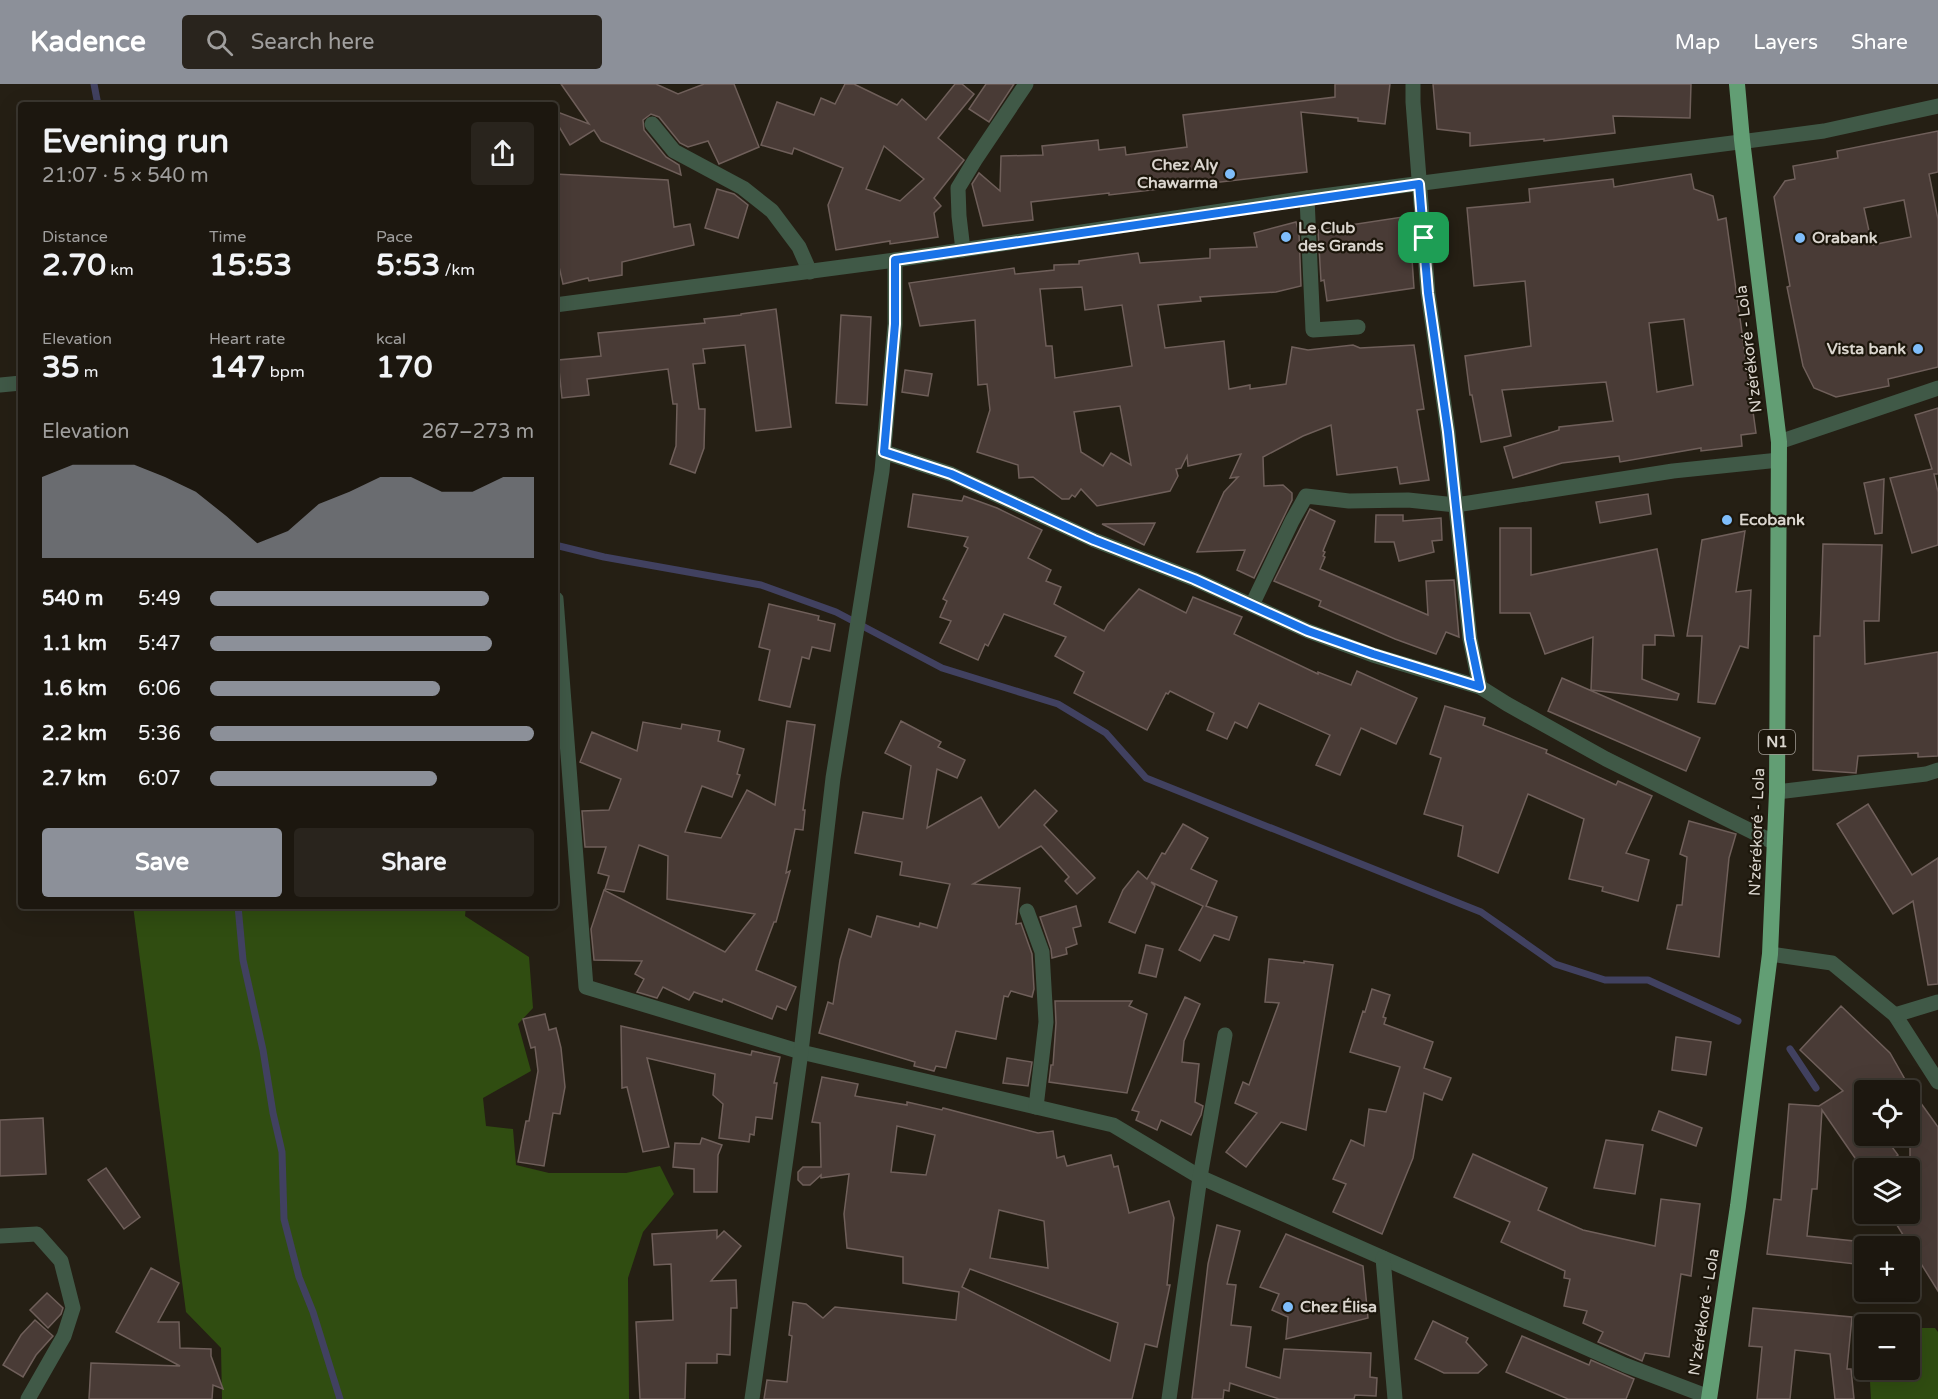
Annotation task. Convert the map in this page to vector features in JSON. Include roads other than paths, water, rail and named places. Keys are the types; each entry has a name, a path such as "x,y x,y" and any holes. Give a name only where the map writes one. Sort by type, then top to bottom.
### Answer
{"highway":[{"name":"N'zérékoré - Lola","path":"1709,1398 1738,1206 1770,954 1777,792 1779,442 1737,84"}],"street":[{"path":"963,250 958,189 1026,84"},
{"path":"1413,84 1428,293 1448,432 1470,639 1480,687"},
{"path":"558,304 810,272 1307,198 1824,131 1938,106"},
{"path":"652,124 674,151 743,188 772,211 799,247 810,272"},
{"path":"1307,198 1313,330 1358,327"},
{"path":"752,1399 801,1052 833,778 884,452 895,324 895,260"},
{"path":"0,385 18,383"},
{"path":"1779,442 1938,388"},
{"path":"884,452 951,474 1094,540 1194,579 1308,631 1480,687 1606,759 1775,843"},
{"path":"1252,605 1306,496 1349,501 1408,500 1456,505 1673,471 1779,460"},
{"path":"558,625 586,987 801,1052 1113,1125 1200,1177 1625,1365 1709,1398"},
{"path":"1777,792 1926,774 1938,770"},
{"path":"1027,911 1042,952 1046,1022 1036,1107"},
{"path":"1770,954 1832,963 1895,1015 1938,1082"},
{"path":"1895,1015 1938,1002"},
{"path":"1169,1399 1200,1177 1225,1035"},
{"path":"0,1236 37,1234 61,1261 73,1308 64,1336 28,1399"},
{"path":"1383,1258 1395,1399"}],"waterway":[{"path":"94,84 97,102"},
{"path":"558,546 604,557 761,585 836,612 942,668 1058,704 1106,733 1146,778 1481,912 1555,964 1605,980 1648,980 1738,1021"},
{"path":"238,909 243,960 282,1152 284,1219 299,1277 313,1312 340,1399"},
{"path":"1790,1049 1816,1088"}],"place":[{"name":"Chez Aly Chawarma","path":"1230,174"},
{"name":"Le Club des Grands","path":"1286,237"},
{"name":"Orabank","path":"1800,238"},
{"name":"Vista bank","path":"1918,349"},
{"name":"Ecobank","path":"1727,520"},
{"name":"Chez Élisa","path":"1288,1307"}]}
